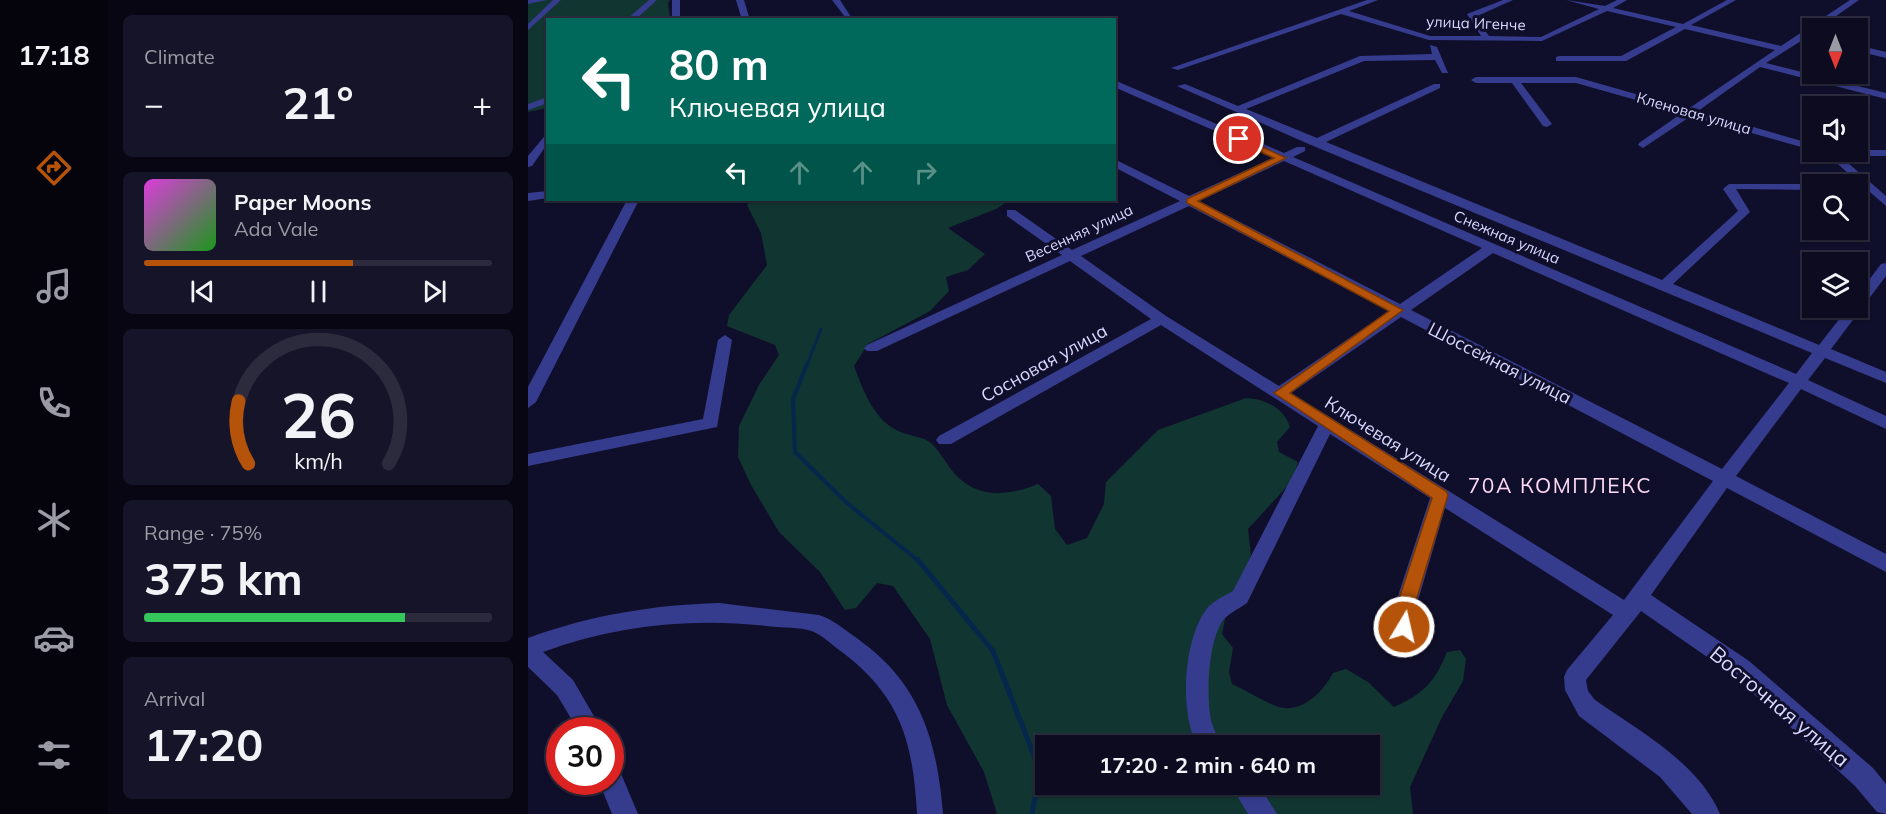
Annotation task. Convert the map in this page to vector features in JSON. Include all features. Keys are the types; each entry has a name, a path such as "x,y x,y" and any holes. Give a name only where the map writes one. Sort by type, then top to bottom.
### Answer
{"street":[{"path":"528,2 543,0"},
{"path":"528,28 557,0"},
{"path":"632,18 653,0"},
{"path":"676,0 676,18"},
{"path":"740,0 745,18"},
{"path":"836,0 848,15"},
{"path":"1174,68 1374,0"},
{"path":"1486,37 1470,16 1509,0"},
{"path":"1570,0 1784,49"},
{"path":"1576,80 1542,39 1623,0"},
{"path":"1559,59 1623,59 1686,27 1732,0"},
{"path":"1831,18 1855,0"},
{"name":"улица Игенче","path":"1340,11 1429,38 1542,39"},
{"path":"1429,38 1445,71"},
{"path":"1642,145 1692,113 1758,64 1802,38"},
{"path":"1868,51 1886,55"},
{"path":"1236,110 1364,58 1437,57"},
{"path":"1758,64 1885,94"},
{"name":"Кленовая улица","path":"1476,80 1576,80 1802,144"},
{"path":"1515,81 1547,124"},
{"name":"Снежная улица","path":"1116,84 1281,158 1798,381 1886,423"},
{"path":"1182,86 1886,378"},
{"path":"1315,143 1437,86"},
{"path":"528,107 546,101"},
{"path":"528,164 546,138"},
{"name":"Весенняя улица","path":"872,348 1301,149"},
{"path":"1868,153 1886,153"},
{"path":"1838,162 1849,174"},
{"name":"Шоссейная улица","path":"1116,163 1886,564"},
{"path":"1663,286 1744,213 1744,209 1729,189 1733,186 1802,187"},
{"path":"1868,191 1886,202"},
{"path":"528,196 546,194"},
{"path":"528,402 632,201"},
{"name":"Ключевая улица","path":"1011,213 1161,319 1628,612"},
{"path":"1280,393 1491,248"},
{"path":"1868,290 1886,267"},
{"path":"1707,814 1678,774 1587,708 1579,699 1575,688 1575,678 1628,612 1724,479 1846,318"},
{"name":"Сосновая улица","path":"945,440 1161,319"},
{"path":"528,460 711,423 725,340"},
{"path":"1204,735 1197,720 1197,697 1205,636 1216,614 1240,597 1327,424"},
{"path":"1404,627 1404,611 1440,495"},
{"name":"Восточная улица","path":"1628,612 1741,668 1856,770 1886,803"},
{"path":"528,648 581,630 633,619 689,614 758,614 820,624 877,666 898,695 917,729 929,781 930,814"},
{"path":"528,654 552,671 575,700 584,717"},
{"path":"617,795 625,814"},
{"path":"1250,795 1264,814"}],"green space":[{"path":"528,0 670,0 668,3 670,18 546,18 546,108 528,112"},
{"path":"749,201 1008,201 996,209 948,228 985,254 968,270 946,277 949,291 930,311 868,344 854,366 871,405 884,421 892,428 931,443 956,475 969,485 978,490 1008,493 1038,484 1051,496 1055,529 1067,545 1087,538 1104,504 1106,482 1158,430 1246,398 1260,400 1279,410 1290,427 1277,442 1279,452 1298,462 1292,481 1248,529 1251,555 1225,619 1222,634 1233,648 1229,672 1232,684 1272,705 1292,708 1313,698 1325,686 1333,673 1346,669 1368,682 1394,707 1427,686 1438,671 1447,652 1460,650 1466,659 1463,681 1442,717 1410,787 1413,814 997,814 984,772 947,705 930,639 893,586 877,583 856,608 845,610 820,572 779,532 751,485 738,457 739,426 759,385 779,355 775,345 727,326 729,315 767,265 761,233 747,205"}],"waterway":[{"path":"807,365 821,329"},
{"path":"807,364 793,399 795,452 847,503 919,561"},
{"path":"919,561 993,651 1040,771 1032,814"}],"district":[{"name":"70А КОМПЛЕКС","path":"1560,485"}],"route":[{"path":"1239,139 1281,158 1190,201 1398,310 1280,393 1440,495 1404,611 1404,627"}]}
